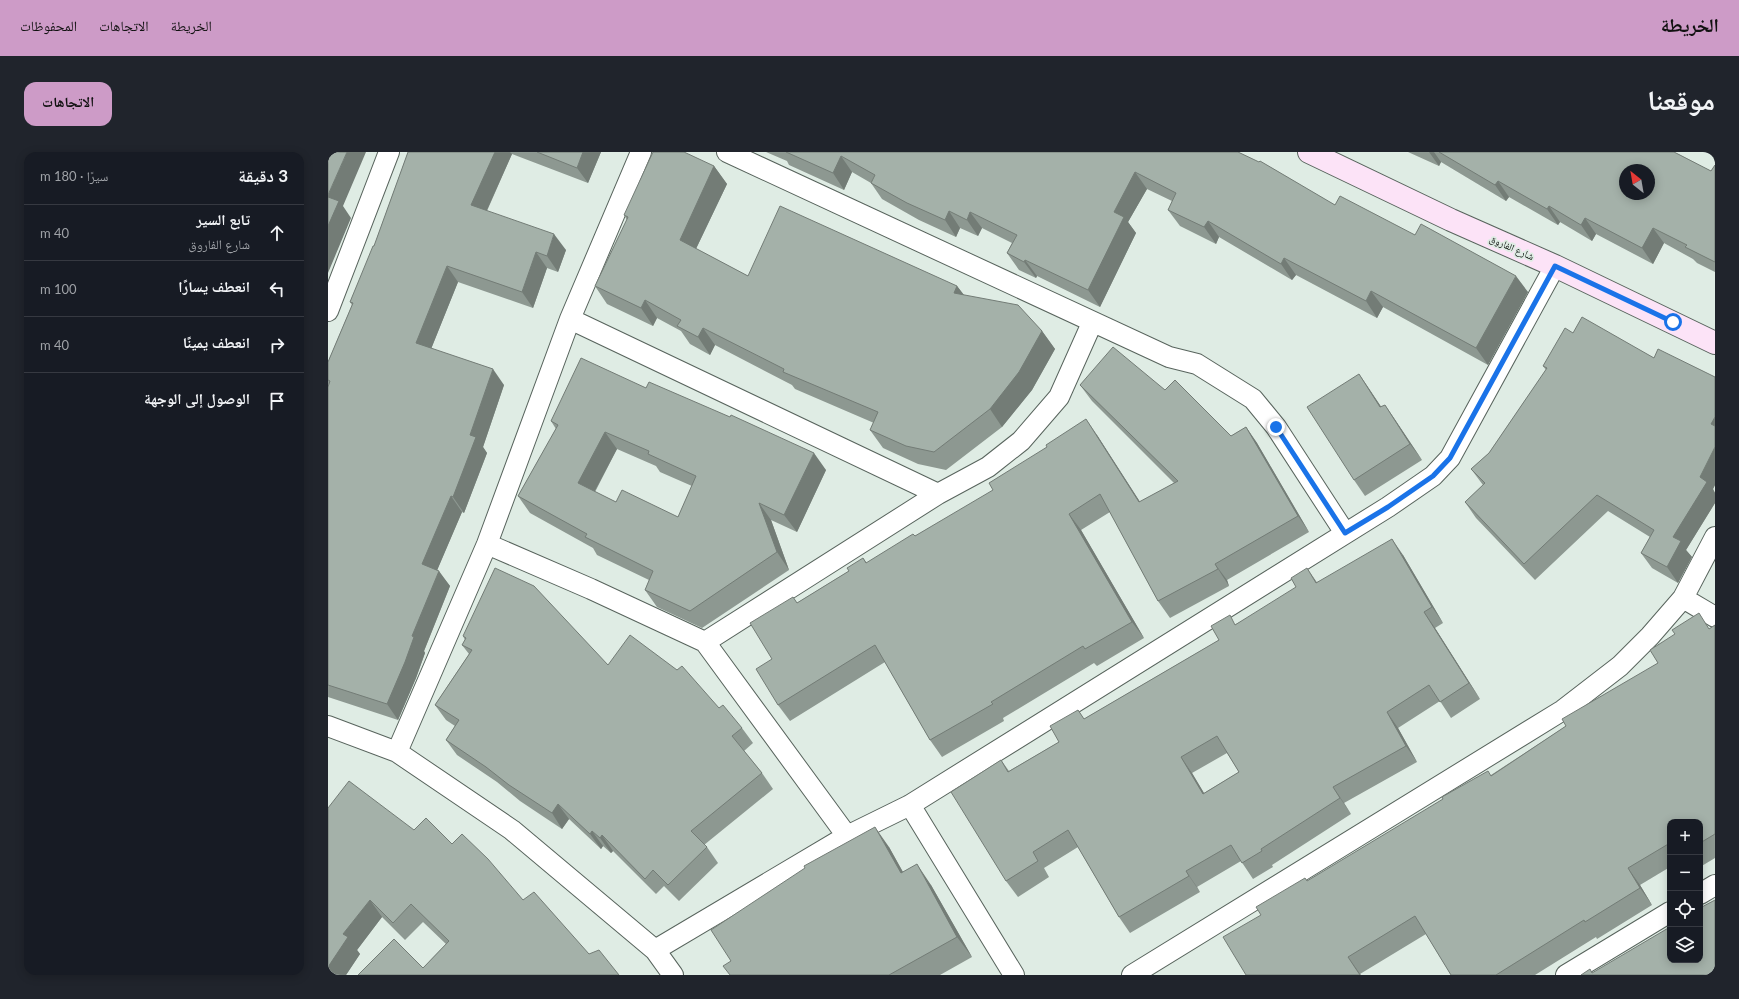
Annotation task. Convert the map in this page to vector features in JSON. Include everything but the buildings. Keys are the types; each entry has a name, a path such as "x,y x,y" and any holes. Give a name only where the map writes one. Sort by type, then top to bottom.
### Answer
{"main road":[{"name":"شارع الفاروق","path":"1309,152 1451,220 1555,266 1715,343"}],"street":[{"path":"328,310 390,152"},
{"path":"397,752 487,544 570,319 641,152"},
{"path":"727,152 1092,323 1169,357 1197,364 1253,399 1276,427 1345,533"},
{"path":"655,950 848,836 910,805 1388,507 1433,476 1450,458 1555,266"},
{"path":"570,319 938,494"},
{"path":"705,642 938,494 988,467 1020,441 1059,397 1092,323"},
{"path":"1132,975 1563,710 1620,666 1650,636 1683,598 1715,537"},
{"path":"487,544 591,589 705,642 848,836"},
{"path":"1683,598 1715,617"},
{"path":"328,726 397,752 512,830 655,950 673,975"},
{"path":"910,805 1014,975"},
{"path":"1703,892 1715,884"},
{"path":"1566,975 1667,914"}],"route":[{"path":"1276,427 1345,533 1388,507 1433,476 1450,458 1555,266 1673,322"}]}
